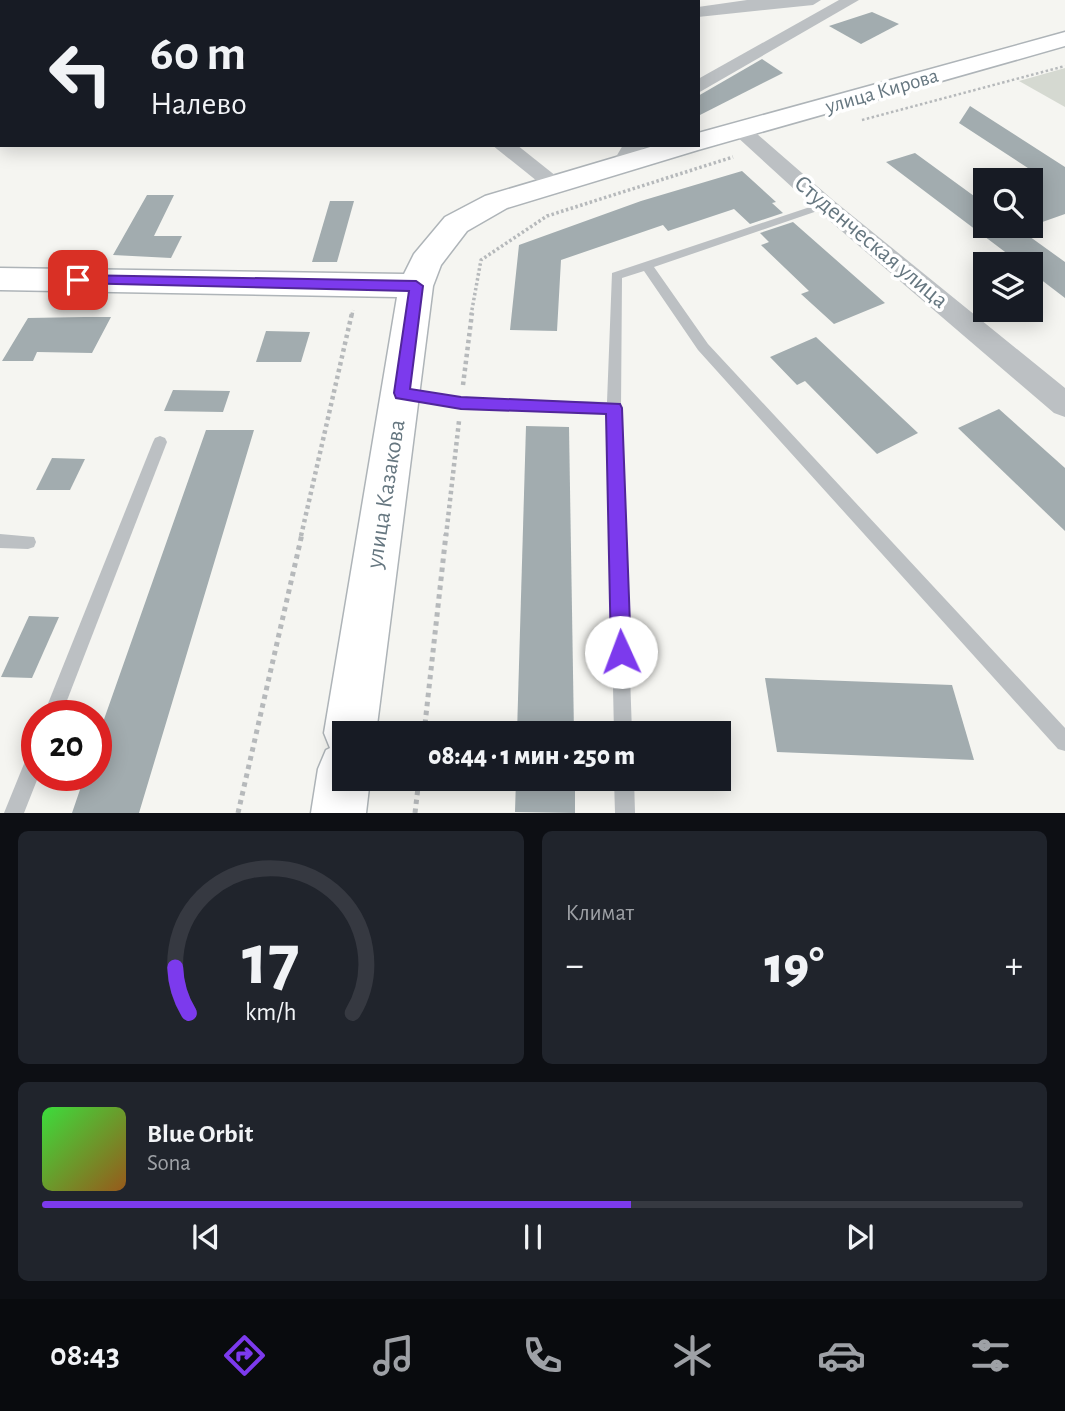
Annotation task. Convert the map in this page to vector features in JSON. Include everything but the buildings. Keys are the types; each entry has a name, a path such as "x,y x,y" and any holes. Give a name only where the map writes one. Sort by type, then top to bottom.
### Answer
{"main road":[{"name":"улица Кирова","path":"700,142 1065,39"},
{"path":"555,184 629,154 675,147"},
{"name":"улица Казакова","path":"352,721 416,286 426,262 456,224 496,202 555,184"},
{"path":"0,279 416,286"},
{"path":"338,813 342,791"}],"street":[{"path":"700,12 813,0"},
{"path":"700,86 851,0"},
{"name":"Студенческая улица","path":"742,131 825,205 1065,405"},
{"path":"506,147 555,184"}],"lane":[{"path":"623,721 614,408 616,276 825,205"},
{"path":"646,265 703,347 1065,742"},
{"path":"402,393 461,403 614,408"},
{"path":"58,700 160,442"},
{"path":"0,541 28,542"},
{"path":"15,813 23,791"},
{"path":"624,791 625,813"}],"path":[{"path":"237,813 358,285"},
{"path":"415,813 418,791"}],"shaded area":[{"path":"1065,68 1065,107 1019,81"}],"route":[{"path":"78,280 416,286 402,393 461,403 614,408 621,652"}]}
